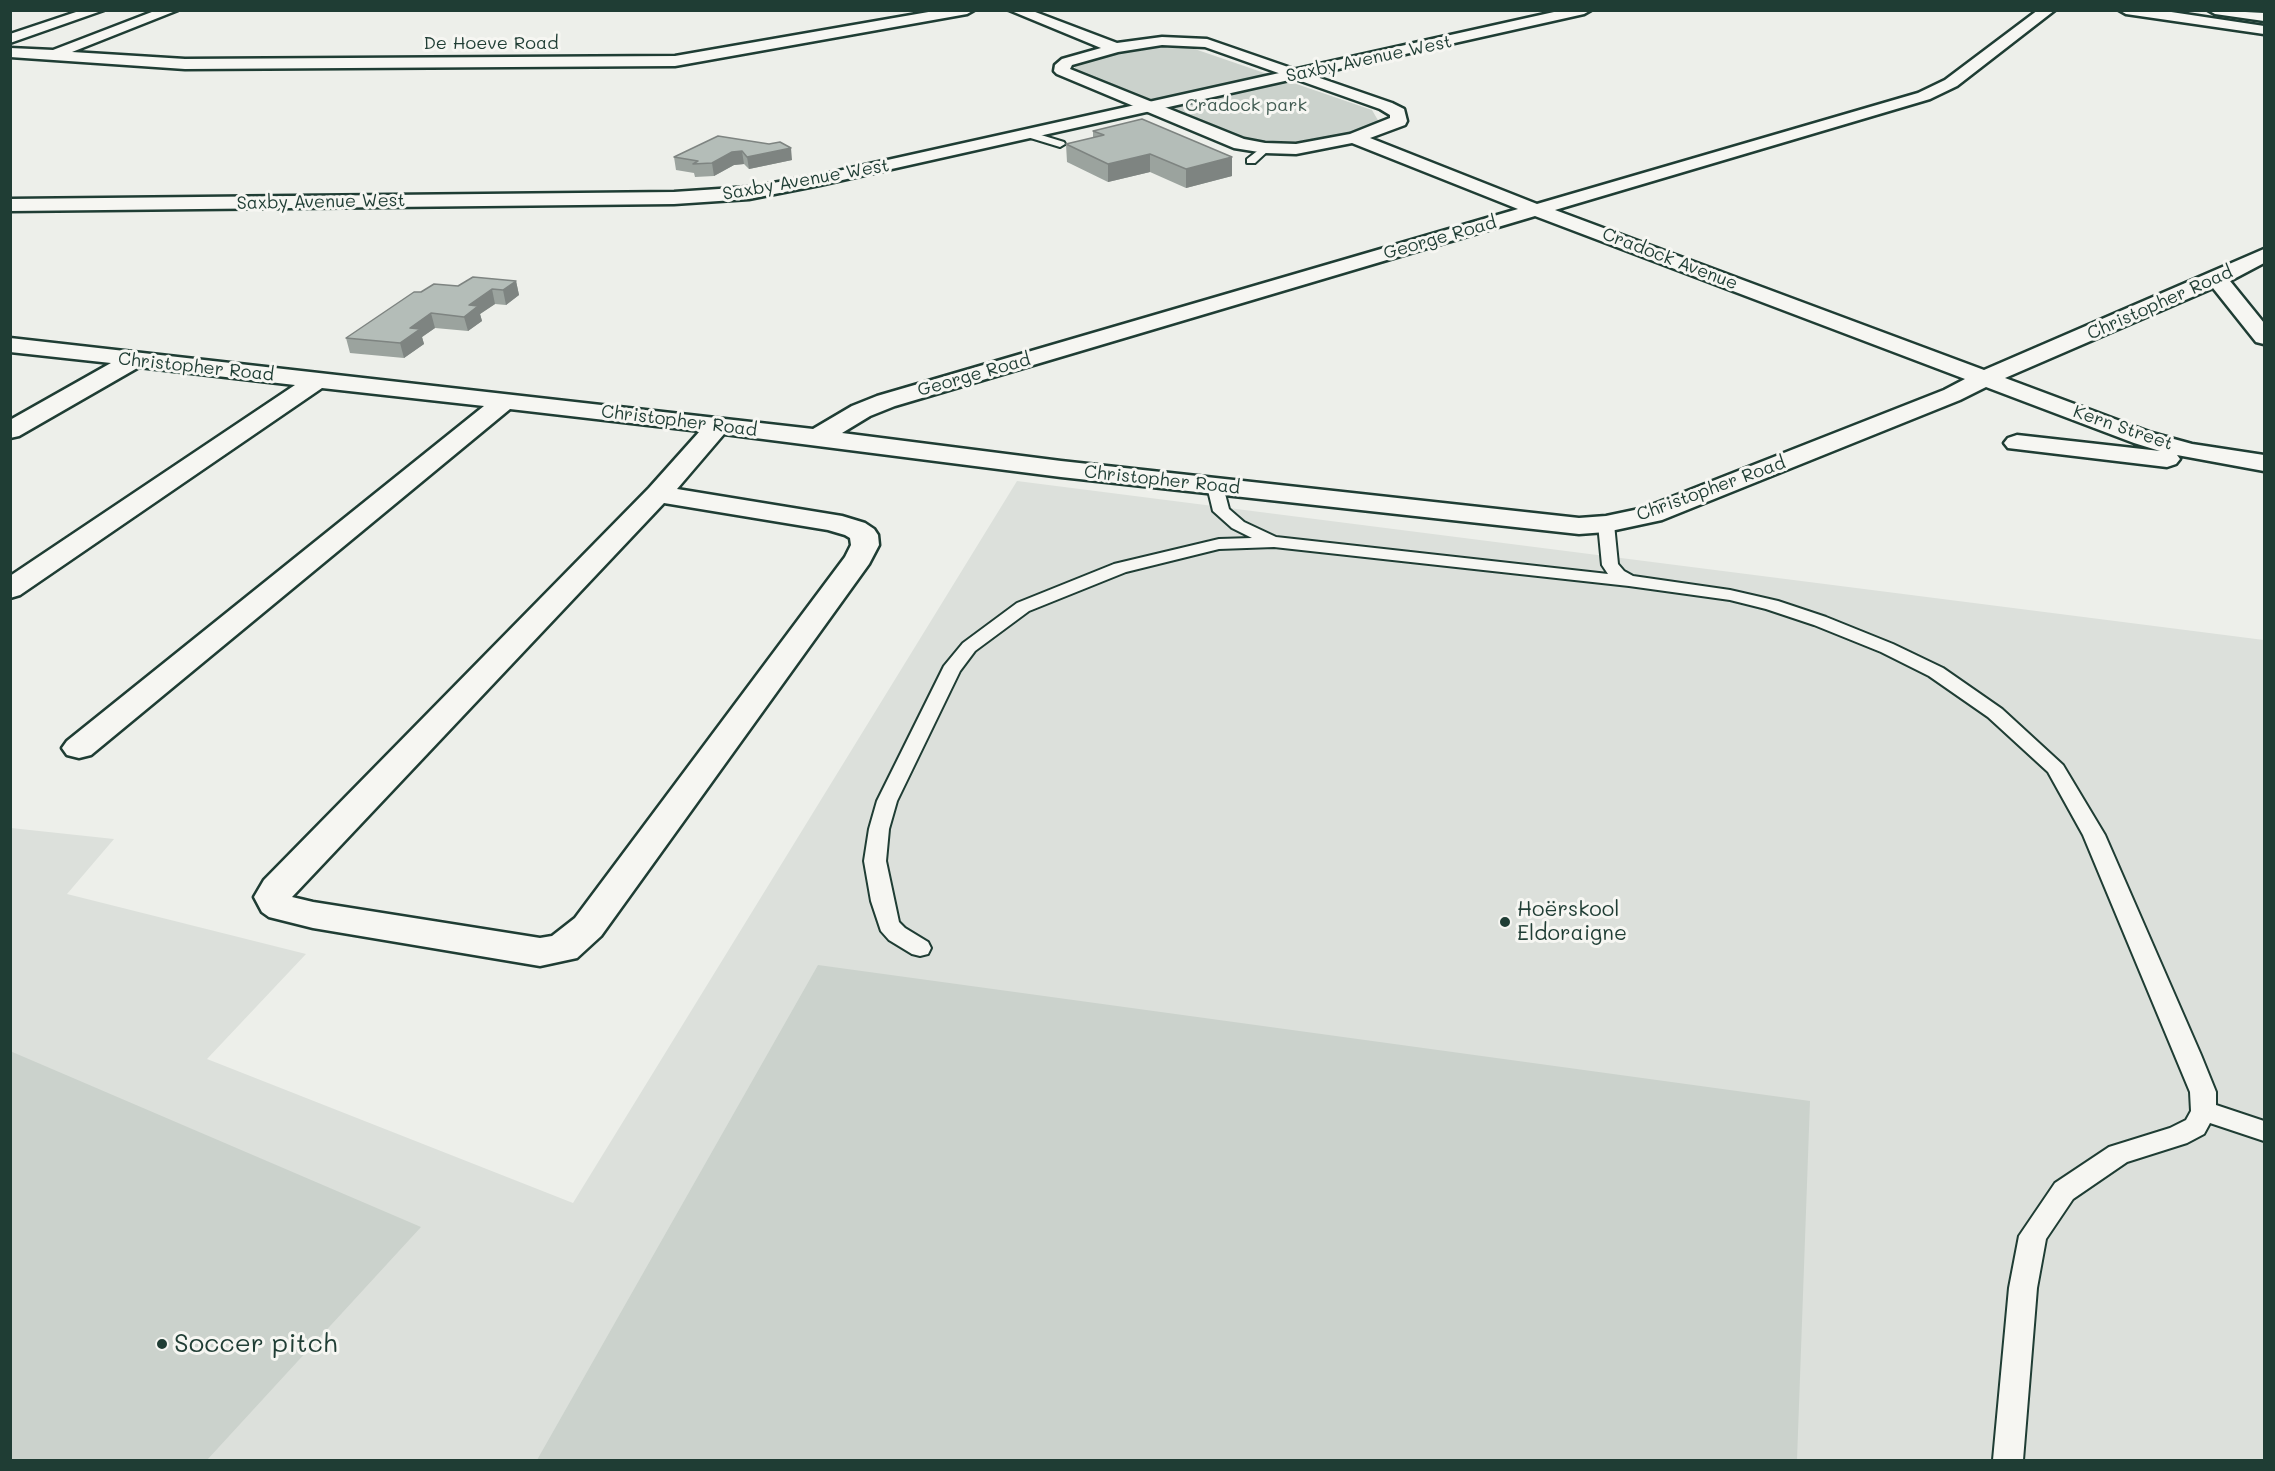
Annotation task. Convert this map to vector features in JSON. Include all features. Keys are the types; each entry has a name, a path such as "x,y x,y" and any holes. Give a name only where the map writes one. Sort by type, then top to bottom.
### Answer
{"street":[{"path":"10,39 97,10"},
{"path":"10,69 171,10"},
{"name":"De Hoeve Road","path":"10,52 185,64 675,61 967,10"},
{"path":"1016,10 1116,48"},
{"name":"Saxby Avenue West","path":"10,205 663,199 719,196 820,180 1584,10"},
{"name":"George Road","path":"818,437 861,411 886,401 1924,96 1951,83 2048,10"},
{"path":"2126,10 2265,30"},
{"path":"2216,10 2265,17"},
{"path":"1162,41 1194,41 1299,74 1386,106 1398,113 1399,122 1354,138 1296,149 1240,144 1062,71 1063,65 1067,62 1116,48 1162,41"},
{"name":"Cradock Avenue","path":"1354,138 1536,210 1986,378"},
{"name":"Christopher Road","path":"10,345 818,437 1215,486 1579,526 1606,524 1652,514 1952,395 1986,378 2217,279 2265,255"},
{"path":"2217,279 2265,337"},
{"path":"10,431 134,360"},
{"name":"Kern Street","path":"1986,378 2143,438 2208,454 2265,464"},
{"path":"10,589 318,380"},
{"path":"79,748 505,401"},
{"path":"658,494 832,522 855,529 864,535 865,545 859,558 588,927 563,948 540,952 313,915 282,908 275,903 273,897 277,889 658,494 718,426"},
{"name":"Kern Street","path":"2017,443 2186,460 2265,464"}],"lane":[{"path":"1028,134 1060,144"},
{"path":"1251,161 1265,148"},
{"path":"1215,486 1221,511 1238,525 1274,542"},
{"path":"1606,524 1610,565 1618,575 1629,581"},
{"path":"920,948 897,934 889,925 875,861 879,829 887,801 951,670 969,647 1023,607 1120,568 1219,544 1274,542 1629,581 1730,595 1772,604 1887,648 1936,672 1995,713 2056,770 2094,835 2204,1092 2204,1111 2195,1126 2178,1136 2118,1154 2064,1191 2033,1236 2023,1288 2008,1461"},
{"path":"2204,1111 2265,1131"}],"shaded area":[{"name":"Hoërskool Eldoraigne","path":"1017,481 2264,640 2264,1460 11,1460 11,828 114,839 67,894 306,954 207,1059 573,1203"}],"green space":[{"name":"Cradock park","path":"1186,46 1372,110 1379,122 1345,135 1305,144 1267,146 1239,142 1072,73 1077,63 1150,47"},
{"path":"818,965 1810,1101 1797,1460 537,1460"},
{"name":"Soccer pitch","path":"10,1051 421,1227 207,1460 11,1460"}],"building":[{"path":"1142,119 1232,157 1186,169 1150,154 1108,164 1066,144 1104,135 1093,131"},
{"path":"718,136 769,144 780,142 791,148 747,157 742,151 732,152 712,163 693,164 698,161 674,157"},
{"path":"473,277 516,281 503,290 492,289 469,305 478,306 464,317 431,313 410,328 420,329 400,343 346,338 414,292 421,292 434,284 458,286"}],"place":[{"name":"Hoërskool Eldoraigne","path":"1505,922"},
{"name":"Soccer pitch","path":"162,1344"}]}
